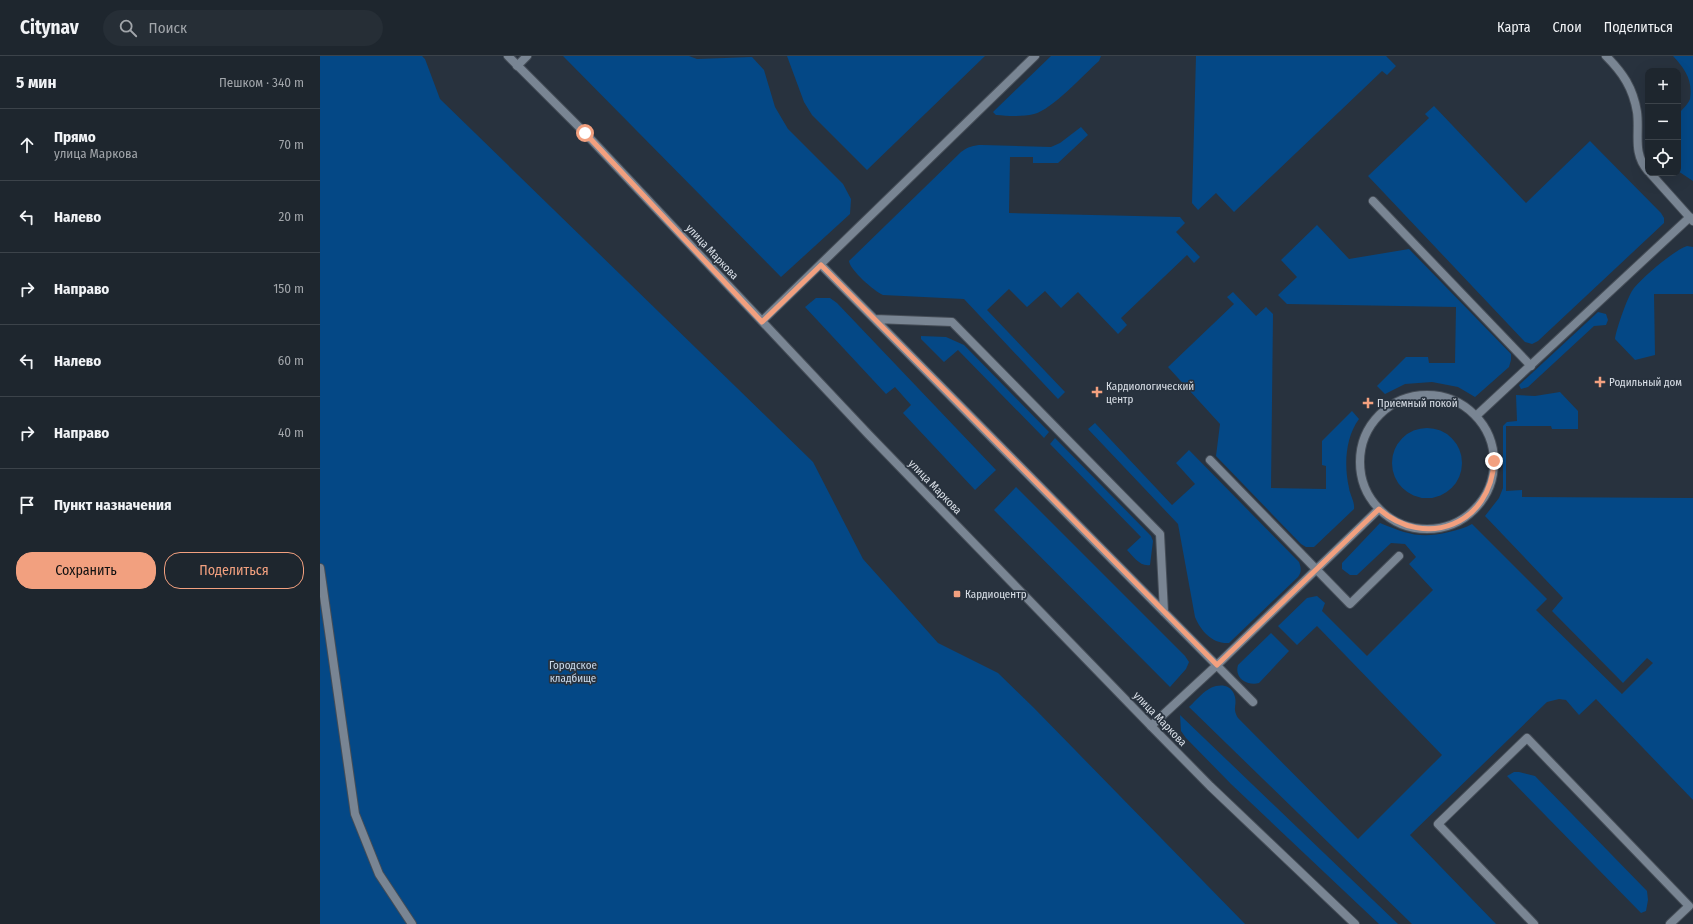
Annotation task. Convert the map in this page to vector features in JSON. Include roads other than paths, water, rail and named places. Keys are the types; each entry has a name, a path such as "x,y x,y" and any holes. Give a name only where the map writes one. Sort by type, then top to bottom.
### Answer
{"street":[{"name":"улица Маркова","path":"508,56 585,133 869,435 1151,726 1210,786 1356,924"},
{"path":"517,66 526,56"},
{"path":"762,322 1035,56"},
{"path":"1606,56 1615,65 1629,84 1637,112 1637,139 1641,163 1645,168"},
{"path":"1476,416 1692,219 1653,176"},
{"path":"1373,201 1531,366"},
{"path":"821,265 1253,702"},
{"path":"875,319 952,322 1160,534 1164,612"},
{"path":"1426,394 1443,396 1451,399 1464,406 1476,416 1487,431 1492,445 1494,461 1490,485 1484,497 1471,512 1455,523 1440,528 1425,529 1403,525 1379,509 1369,495 1363,482 1360,458 1362,443 1368,427 1378,416 1390,406 1405,399 1426,394"},
{"path":"1210,460 1350,604 1400,556"},
{"path":"1151,726 1217,665 1379,509"},
{"path":"320,568 355,814 379,874 412,924"},
{"path":"1534,924 1438,824 1527,738 1689,906 1670,924"}],"place":[{"name":"Родильный дом","path":"1600,382"},
{"name":"Кардиологический центр","path":"1097,392"},
{"name":"Приемный покой","path":"1368,403"},
{"name":"Кардиоцентр","path":"957,594"}],"park label":[{"name":"Городское кладбище","path":"573,671"}]}
